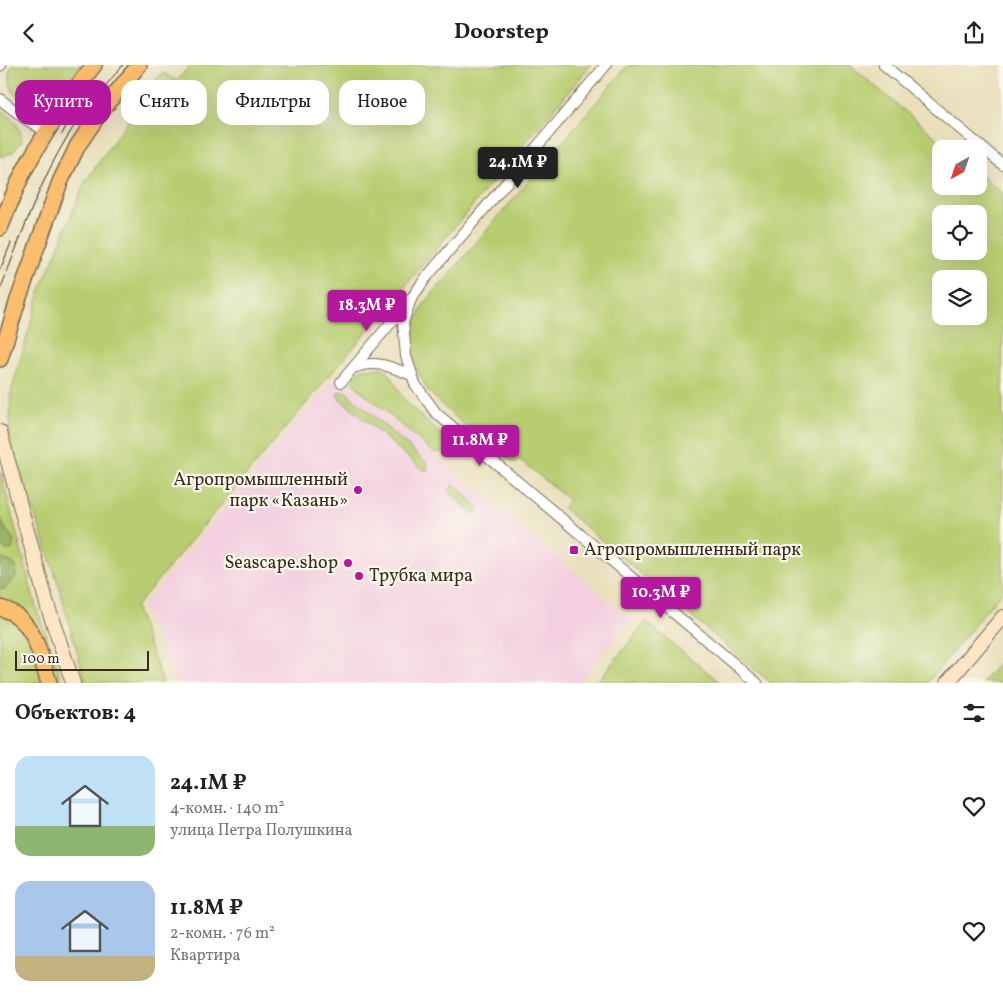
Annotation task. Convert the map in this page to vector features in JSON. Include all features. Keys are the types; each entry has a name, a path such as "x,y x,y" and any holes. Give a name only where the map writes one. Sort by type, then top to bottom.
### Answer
{"main road":[{"path":"0,228 24,173 47,132 75,89 94,65"},
{"path":"0,359 18,300 60,182 78,145 101,111 139,65"},
{"path":"0,609 16,615 30,630 49,683"}],"street":[{"path":"341,382 412,299 425,279 606,65"},
{"path":"884,65 1003,165"},
{"path":"0,99 24,118 47,132"},
{"path":"412,299 403,322 406,356 415,384 436,413 757,683"},
{"path":"353,368 365,363 381,363 412,375"},
{"path":"0,432 47,604 73,683"},
{"path":"947,683 1003,617"}],"shaded area":[{"name":"Агропромышленный парк «Казань»","path":"337,374 631,619 578,683 177,683 142,606"}],"green space":[{"path":"12,65 82,65 70,80 15,80 15,94 12,90 9,73"},
{"path":"190,65 591,65 135,607 163,683 86,683 57,580 9,438 11,392 40,291 85,182 125,125 207,125 207,80 178,80"},
{"path":"628,65 850,65 939,140 932,140 932,195 988,195 988,180 1003,193 1003,590 927,683 771,683 563,508 569,500 519,459 516,463 499,454 444,407 428,391 417,370 411,349 414,327 424,304"},
{"path":"162,72 175,80 156,80"},
{"path":"0,107 18,126 22,141 12,153 0,157"},
{"path":"383,368 391,376 410,406 449,442 446,450 439,453 433,452 352,381 354,376 360,371"},
{"path":"341,391 346,392 427,463 428,469 423,470 339,398 337,394"},
{"path":"0,470 36,607 63,683 54,683 28,617 10,601 0,601"},
{"path":"454,485 478,506 479,509 476,513 473,513 448,491"},
{"path":"0,517 14,540 13,548 10,550 0,546"},
{"path":"0,558 11,562 17,567 16,577 5,589 0,589"},
{"path":"0,615 10,618 24,632 34,653 43,683 0,683"},
{"path":"646,622 721,683 596,683"},
{"path":"1003,658 1003,683 982,683"}],"tram line":[{"path":"0,290 44,180 55,159 84,112 123,65"},
{"path":"62,134 67,125"},
{"path":"0,270 11,243"}],"place":[{"name":"Агропромышленный парк «Казань»","path":"358,490"},
{"name":"Агропромышленный парк","path":"574,550"},
{"name":"Seascape.shop","path":"348,563"},
{"name":"Трубка мира","path":"359,576"}]}
